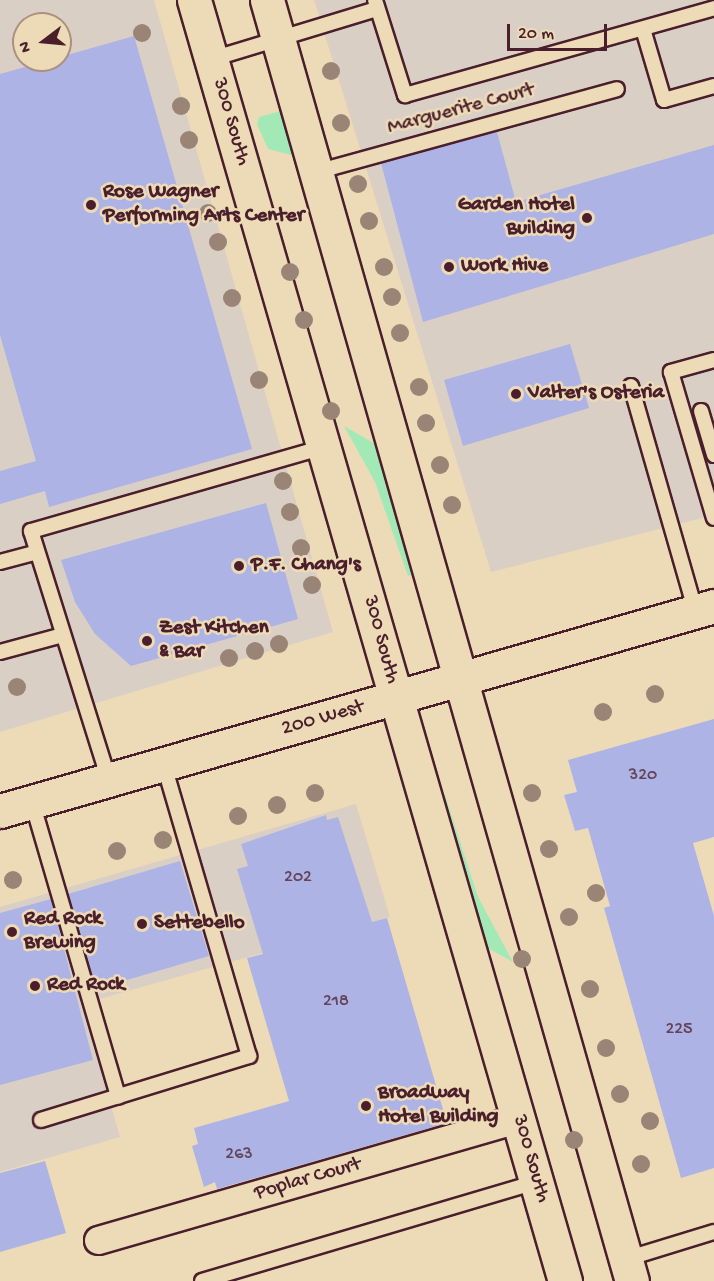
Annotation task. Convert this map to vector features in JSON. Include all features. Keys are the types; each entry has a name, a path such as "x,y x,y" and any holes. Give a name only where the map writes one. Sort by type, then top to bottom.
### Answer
{"street":[{"name":"300 South","path":"194,0 565,1281"},
{"path":"267,0 629,1270"},
{"name":"200 West","path":"0,811 705,609"},
{"name":"Poplar Court","path":"98,1240 518,1119"}],"lane":[{"path":"212,58 376,5 405,95 714,8"},
{"path":"644,29 664,100 714,86"},
{"name":"Marguerite Court","path":"316,172 617,89"},
{"path":"714,360 671,372 714,518"},
{"path":"631,386 705,609"},
{"path":"701,411 714,456"},
{"path":"109,780 31,531 325,446"},
{"path":"0,562 37,552"},
{"path":"0,652 63,635"},
{"path":"41,1120 249,1056 164,765"},
{"path":"32,802 118,1096"},
{"path":"202,1281 537,1182"},
{"path":"629,1270 714,1232"}],"shaded area":[{"path":"0,0 154,0 333,632 0,732"},
{"path":"314,0 714,0 714,515 491,572"},
{"path":"356,804 390,917 82,1004 120,1137 0,1172 0,907"}],"green space":[{"path":"284,110 293,149 291,155 268,149 257,124 259,117"},
{"path":"344,426 377,445 417,573 408,576 375,482"},
{"path":"445,795 478,897 513,962 482,945 438,797"}],"building":[{"name":"Rose Wagner Performing Arts Center","path":"134,36 252,449 49,507 45,491 0,504 0,471 36,461 0,335 0,74 12,71 72,72 72,54"},
{"name":"Garden Hotel Building","path":"497,132 516,202 714,145 714,234 423,322 381,163"},
{"name":"Valter's Osteria","path":"570,344 589,408 463,446 444,380"},
{"path":"266,503 298,619 131,666 95,634 75,602 61,560"},
{"path":"714,719 714,837 693,843 714,916 714,1168 681,1178 604,908 610,906 588,828 575,831 564,795 577,792 568,760"},
{"path":"326,815 327,820 338,817 372,922 387,918 447,1123 217,1189 215,1182 204,1187 192,1146 198,1144 194,1128 289,1101 247,958 263,954 237,869 248,866 241,844"},
{"name":"Settebello","path":"180,861 209,956 96,989 68,894"},
{"name":"Red Rock","path":"51,899 93,1060 0,1085 0,913"},
{"path":"45,1161 66,1233 0,1252 0,1173"}],"place":[{"name":"Rose Wagner Performing Arts Center","path":"91,205"},
{"name":"Garden Hotel Building","path":"587,218"},
{"name":"Work Hive","path":"449,267"},
{"name":"Valter's Osteria","path":"516,394"},
{"name":"P.F. Chang's","path":"239,566"},
{"name":"Zest Kitchen & Bar","path":"147,641"},
{"name":"Settebello","path":"142,924"},
{"name":"Red Rock Brewing","path":"12,932"},
{"name":"Red Rock","path":"35,986"},
{"name":"Broadway Hotel Building","path":"366,1106"}]}
